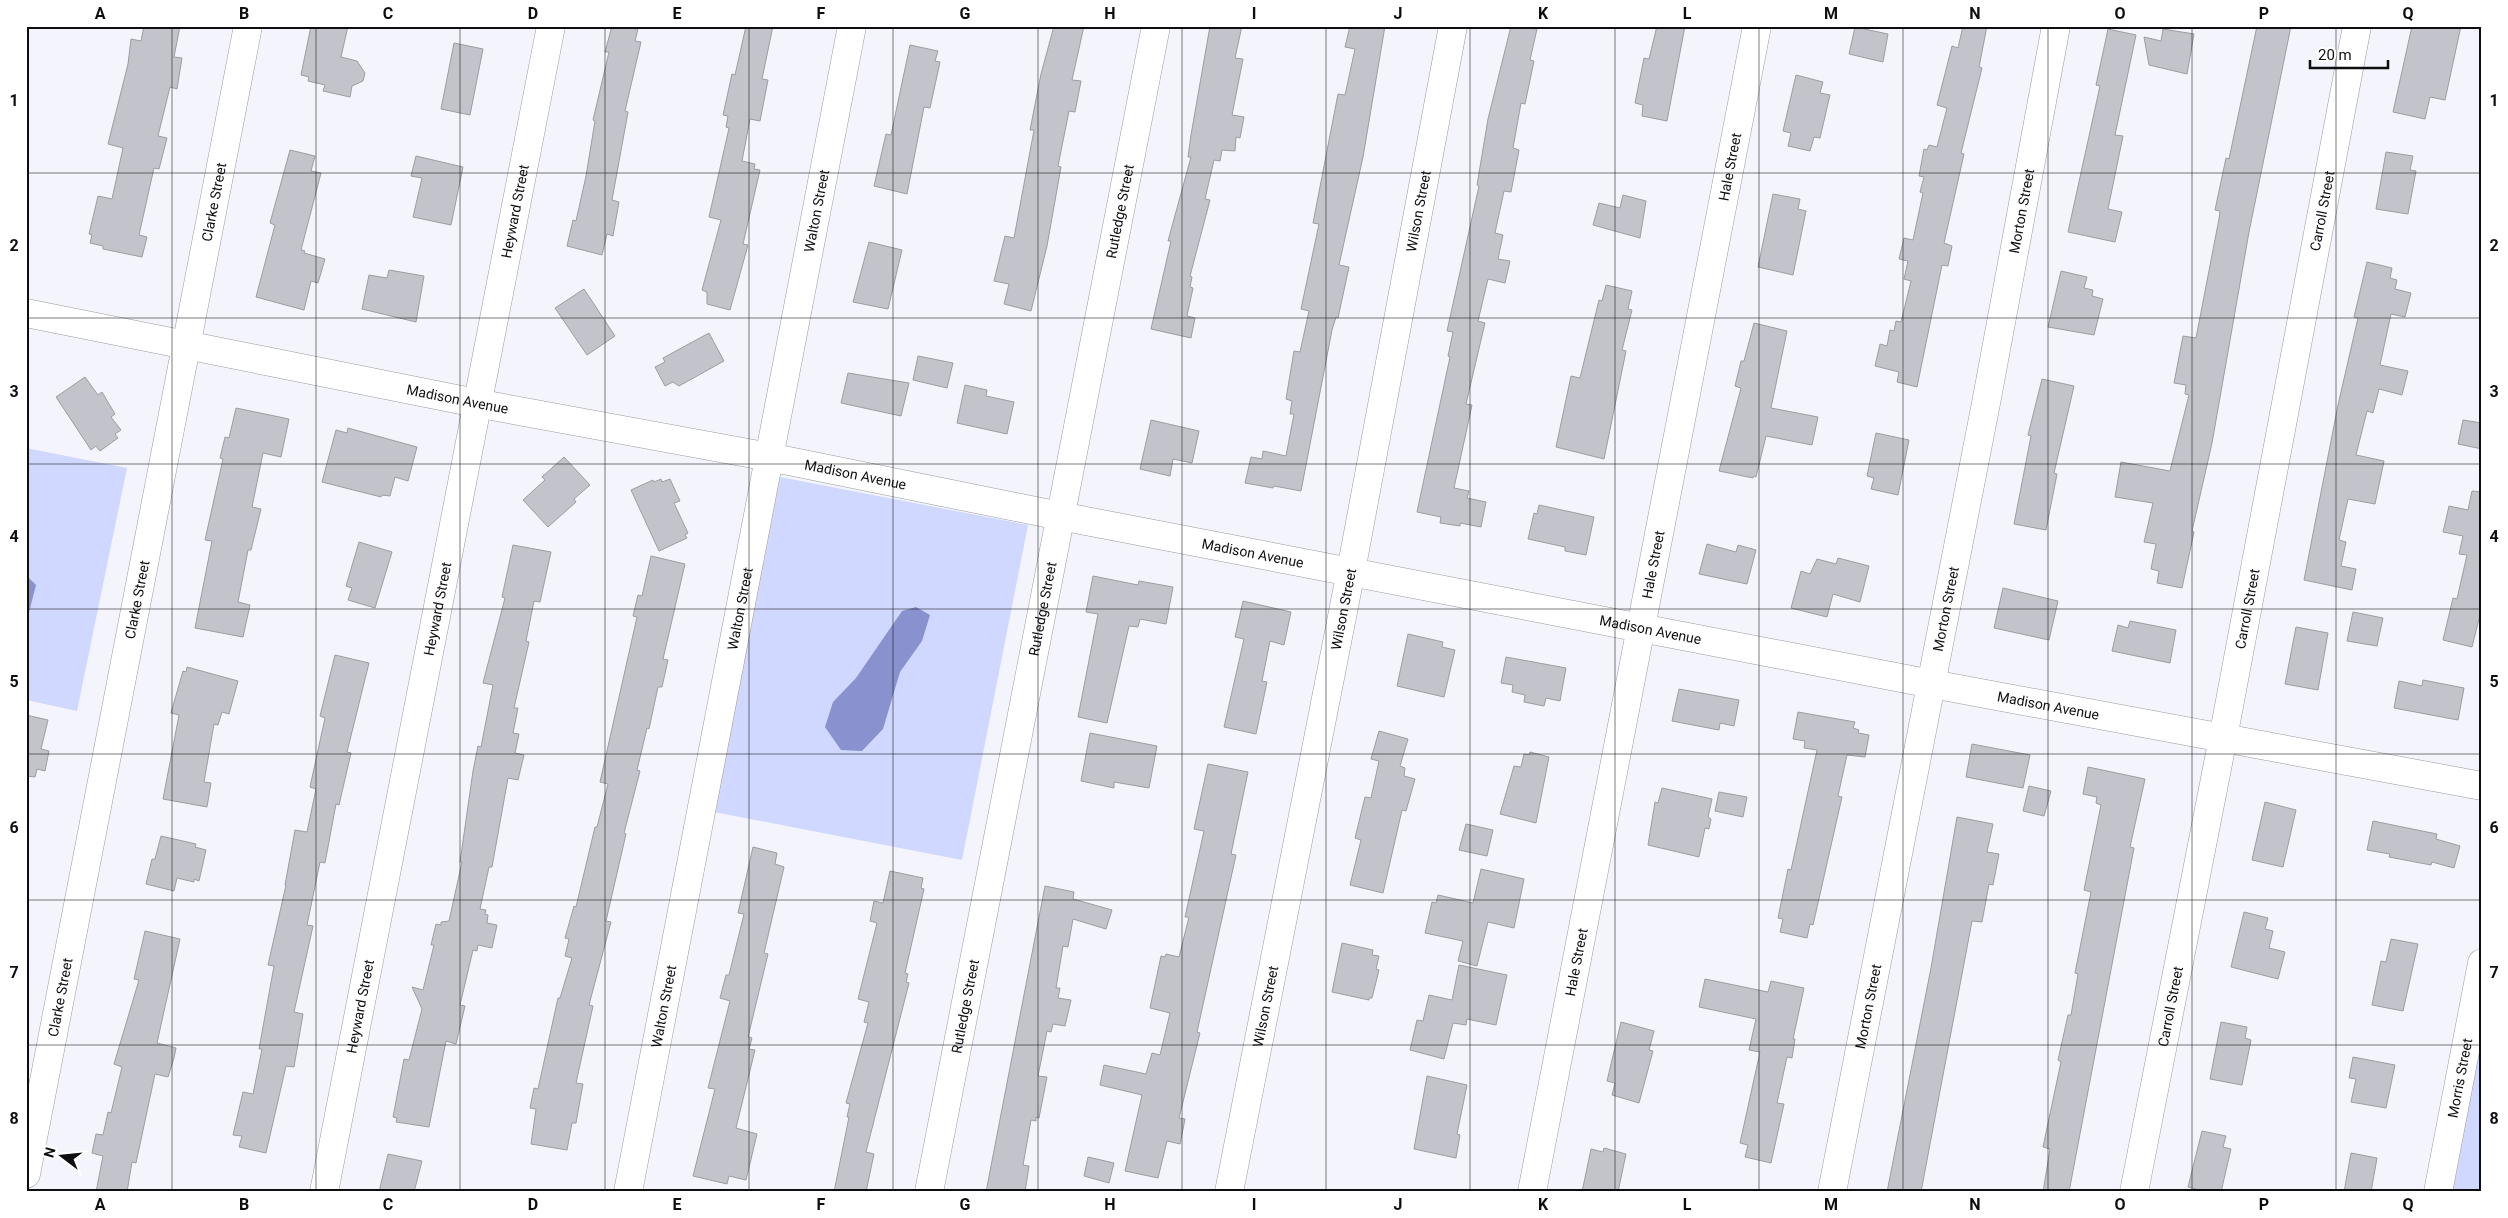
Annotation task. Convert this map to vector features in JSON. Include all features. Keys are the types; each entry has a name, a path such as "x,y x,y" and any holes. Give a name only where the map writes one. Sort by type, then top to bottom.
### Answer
{"street":[{"name":"Clarke Street","path":"26,1174 248,26"},
{"name":"Heyward Street","path":"324,1192 476,403 551,26"},
{"name":"Walton Street","path":"628,1192 852,26"},
{"name":"Rutledge Street","path":"929,1192 1156,26"},
{"name":"Wilson Street","path":"1229,1192 1350,571 1453,26"},
{"name":"Hale Street","path":"1532,1192 1643,628 1757,26"},
{"name":"Morton Street","path":"1832,1192 1932,684 2056,26"},
{"name":"Carroll Street","path":"2134,1192 2223,738 2356,26"},
{"name":"Madison Avenue","path":"26,313 476,403 769,457 1060,516 1932,684 2482,786"},
{"name":"Morris Street","path":"2438,1192 2482,963"}],"shaded area":[{"path":"26,448 127,468 77,711 26,700"},
{"path":"780,477 1028,525 962,860 714,812"},
{"path":"2482,1016 2482,1192 2448,1192"}],"water":[{"path":"26,575 36,585 26,624"},
{"path":"916,607 930,615 922,641 900,672 883,729 862,751 841,750 825,727 833,702 856,678 902,611"}],"building":[{"path":"144,26 180,26 174,57 182,58 177,89 170,87 158,136 167,138 159,169 154,168 139,235 147,237 142,257 103,249 103,246 90,243 92,235 89,234 98,196 112,199 123,148 108,144 128,64 131,39 141,41"},
{"path":"311,26 348,26 341,57 357,61 365,73 363,81 352,86 350,97 323,91 325,85 308,81 309,77 301,75"},
{"path":"612,26 638,29 635,41 641,42 625,111 628,112 612,200 619,202 613,236 607,234 602,255 567,246 573,220 576,221 586,176 595,121 593,120 609,52 605,52"},
{"path":"746,26 773,26 762,79 768,80 760,121 750,119 742,161 755,164 754,169 760,170 743,244 748,245 730,310 707,304 707,292 702,290 721,220 709,217 729,128 726,127 728,116 723,115 732,74 735,75"},
{"path":"1054,26 1084,26 1072,80 1081,81 1075,112 1069,111 1058,166 1061,167 1047,246 1031,311 1004,304 1009,284 994,281 1005,236 1014,238 1034,130 1030,130 1041,74"},
{"path":"1210,26 1242,26 1235,58 1243,59 1232,115 1244,117 1240,138 1236,137 1235,151 1222,150 1220,161 1214,160 1205,199 1210,200 1190,276 1192,277 1190,287 1193,288 1187,316 1195,318 1191,338 1151,329 1171,241 1168,241 1191,157 1188,157 1191,135"},
{"path":"1350,26 1385,26 1363,157 1339,265 1349,267 1338,318 1336,317 1332,330 1301,491 1245,483 1251,457 1262,459 1263,451 1286,456 1294,414 1290,414 1292,401 1286,399 1294,351 1300,352 1309,311 1301,309 1319,224 1313,223 1338,94 1345,95 1355,49 1345,47"},
{"path":"1511,26 1537,29 1530,60 1534,61 1525,104 1521,103 1513,148 1519,150 1511,192 1504,191 1495,233 1503,235 1498,259 1510,261 1505,283 1488,279 1478,321 1485,323 1466,404 1472,405 1454,488 1469,491 1467,498 1486,502 1481,527 1460,523 1460,526 1440,523 1441,517 1417,512 1450,357 1448,356 1453,332 1447,331 1479,186 1477,185 1488,119"},
{"path":"1657,26 1685,26 1667,121 1642,116 1643,105 1635,103 1644,58 1649,59"},
{"path":"1963,26 1987,26 1979,67 1982,68 1961,153 1964,154 1944,243 1952,246 1948,266 1942,265 1917,387 1897,382 1899,372 1875,366 1880,344 1887,346 1890,330 1894,331 1896,321 1901,322 1911,281 1904,279 1908,261 1899,259 1904,238 1913,240 1923,193 1920,192 1924,177 1919,176 1924,149 1927,150 1929,145 1937,147 1947,108 1937,105 1952,46 1958,48"},
{"path":"2257,26 2291,26 2249,232 2212,443 2192,531 2194,532 2182,588 2157,583 2159,571 2151,569 2156,544 2144,542 2153,503 2115,497 2121,462 2170,471 2189,395 2185,394 2186,385 2174,383 2183,336 2196,338 2219,219 2220,211 2215,210 2226,158 2229,159"},
{"path":"2412,26 2461,26 2445,100 2430,97 2425,119 2393,112"},
{"path":"1855,27 1888,34 1883,62 1849,54"},
{"path":"2108,29 2136,35 2115,135 2123,136 2108,209 2122,212 2115,242 2068,232 2100,86 2096,85"},
{"path":"2163,29 2194,34 2187,74 2149,65 2144,37 2161,41"},
{"path":"454,43 483,49 470,115 441,109"},
{"path":"910,45 938,51 935,61 940,62 930,108 924,107 907,194 874,186 886,134 891,135"},
{"path":"1796,75 1823,82 1820,93 1830,95 1820,138 1814,137 1810,151 1788,146 1791,133 1783,131"},
{"path":"290,150 315,156 311,171 321,173 301,250 305,251 304,253 325,259 318,283 311,281 304,310 256,297 275,225 270,223"},
{"path":"2386,152 2413,156 2410,170 2416,171 2408,214 2376,209"},
{"path":"416,156 463,167 451,225 413,217 422,178 411,176"},
{"path":"1773,194 1800,199 1798,209 1806,211 1793,275 1758,267"},
{"path":"1623,195 1646,201 1640,238 1593,225 1599,203 1620,208"},
{"path":"869,242 902,250 888,309 853,302"},
{"path":"2367,262 2392,268 2390,278 2397,280 2395,289 2411,293 2405,317 2391,314 2380,365 2408,371 2402,395 2379,389 2373,413 2367,411 2356,455 2384,461 2375,504 2348,499 2339,540 2346,542 2341,566 2356,569 2352,590 2304,580 2338,405 2358,318 2354,317"},
{"path":"389,270 424,276 416,322 362,309 369,275 387,278"},
{"path":"2061,271 2087,277 2084,288 2093,290 2092,296 2103,299 2094,335 2048,327"},
{"path":"1606,285 1632,291 1628,309 1632,310 1622,350 1626,351 1604,459 1556,447 1571,376 1580,378 1599,300 1602,301"},
{"path":"584,289 615,336 587,355 555,308"},
{"path":"1754,323 1787,331 1771,408 1818,417 1812,445 1766,436 1756,477 1754,476 1753,478 1719,471 1741,388 1735,386"},
{"path":"709,333 724,361 679,386 673,382 665,386 655,367 665,362 663,358"},
{"path":"918,356 953,363 947,388 913,380"},
{"path":"848,373 909,383 901,416 841,403"},
{"path":"85,377 98,395 102,392 115,414 111,417 121,430 115,434 118,438 100,451 96,446 91,450 56,397"},
{"path":"2042,379 2074,386 2054,473 2057,474 2046,530 2014,524 2031,436 2028,435"},
{"path":"965,385 987,390 986,396 1014,402 1007,434 957,423"},
{"path":"236,408 289,419 281,457 263,453 252,507 261,509 251,550 248,550 238,602 250,605 243,637 195,628 212,541 205,540 223,459 220,458 225,437 229,438"},
{"path":"1151,420 1199,431 1192,463 1173,459 1170,476 1140,469"},
{"path":"2463,420 2482,423 2482,449 2458,444"},
{"path":"348,428 417,447 408,481 395,477 390,496 382,495 381,497 322,482 336,430 347,433"},
{"path":"1876,433 1909,440 1898,495 1871,489 1874,478 1867,476"},
{"path":"564,457 590,485 574,499 576,502 548,527 523,500 545,480 542,477"},
{"path":"661,479 662,482 670,479 680,501 674,503 688,533 685,535 687,538 659,551 631,490 653,480 654,482"},
{"path":"2472,491 2482,492 2482,607 2472,647 2443,640 2453,598 2457,599 2467,555 2459,554 2463,536 2443,532 2449,506 2468,510"},
{"path":"1539,505 1594,517 1586,555 1565,551 1565,547 1528,539 1534,513 1537,514"},
{"path":"359,542 392,552 375,608 348,600 352,588 346,586"},
{"path":"1707,544 1736,552 1738,545 1756,550 1747,584 1699,574"},
{"path":"513,545 551,552 540,602 534,601 526,641 529,642 514,708 518,708 513,733 519,734 515,753 524,755 518,780 508,778 492,867 489,867 480,909 486,910 485,914 488,915 487,923 497,925 492,948 478,945 477,951 473,950 460,1005 465,1006 456,1044 446,1041 429,1127 396,1122 397,1118 393,1117 404,1059 409,1060 422,1009 412,987 423,990 434,945 431,945 436,924 441,925 441,922 449,921 462,862 460,862 473,771 478,746 481,747 493,685 483,683 505,598 502,597"},
{"path":"651,556 685,564 663,659 668,660 662,687 658,687 649,729 647,728 637,770 640,771 624,833 626,834 606,921 611,922 589,1005 593,1006 576,1083 583,1084 576,1123 572,1123 567,1150 531,1144 536,1109 530,1108 534,1088 538,1089 558,998 560,998 572,958 565,956 569,939 565,938 574,906 576,907 595,827 597,827 608,784 600,782 637,617 633,616 638,595 642,596"},
{"path":"1838,558 1869,566 1860,602 1833,594 1827,617 1791,608 1801,571 1810,574 1817,559 1836,564"},
{"path":"1093,576 1138,585 1139,581 1173,587 1166,624 1140,619 1138,627 1129,626 1107,723 1078,717 1098,614 1086,612"},
{"path":"2003,588 2058,601 2049,640 1994,628"},
{"path":"1243,601 1291,612 1284,645 1270,641 1262,681 1267,682 1256,734 1224,727 1244,639 1235,637"},
{"path":"2353,612 2383,618 2377,646 2347,641"},
{"path":"2130,621 2176,630 2170,663 2112,651 2118,625 2128,628"},
{"path":"2296,627 2328,633 2318,690 2285,684"},
{"path":"1408,634 1443,642 1442,647 1455,650 1444,697 1397,686"},
{"path":"335,655 369,663 347,752 351,753 339,805 336,804 325,863 320,862 307,925 313,926 294,1012 303,1014 294,1067 286,1066 266,1153 239,1147 242,1136 233,1135 243,1092 253,1094 262,1049 259,1049 274,966 268,965 286,885 295,830 307,832 316,789 310,787 325,718 320,716"},
{"path":"1506,657 1566,668 1560,701 1546,698 1544,706 1524,702 1525,695 1512,692 1513,685 1501,683"},
{"path":"187,667 238,681 229,714 222,712 218,725 214,724 204,782 211,783 207,807 163,799 179,715 171,713 183,671 186,672"},
{"path":"2423,680 2464,688 2458,720 2394,708 2399,681 2422,686"},
{"path":"1679,689 1739,700 1734,726 1720,723 1719,730 1672,721"},
{"path":"1798,712 1855,722 1853,728 1859,730 1858,733 1869,735 1865,757 1847,755 1838,796 1842,797 1813,925 1810,924 1807,938 1780,932 1783,919 1778,918 1788,869 1791,870 1817,750 1804,748 1805,741 1793,739"},
{"path":"26,715 48,720 41,749 49,751 45,771 37,769 35,777 26,776"},
{"path":"1379,731 1408,739 1400,766 1405,768 1404,776 1415,779 1406,811 1402,810 1383,893 1350,885 1361,840 1355,838 1365,797 1371,798 1379,761 1371,759"},
{"path":"1090,733 1157,746 1149,788 1114,782 1114,788 1081,781"},
{"path":"1972,744 2030,755 2023,788 1966,777"},
{"path":"1530,752 1549,757 1536,823 1500,814 1514,766 1521,767 1524,754 1529,755"},
{"path":"1208,764 1248,772 1231,854 1236,855 1197,1032 1200,1033 1179,1118 1185,1119 1180,1144 1167,1141 1158,1178 1125,1171 1142,1095 1100,1085 1104,1065 1146,1074 1152,1053 1160,1055 1170,1013 1150,1008 1161,956 1165,957 1166,954 1179,957 1189,917 1185,917 1204,831 1194,829"},
{"path":"2088,767 2145,779 2130,847 2134,848 2069,1192 2043,1192 2050,1149 2043,1147 2061,1062 2058,1060 2068,1015 2071,1015 2078,974 2075,973 2091,892 2084,890 2101,805 2096,803 2097,797 2083,794"},
{"path":"2029,786 2051,791 2044,816 2023,811"},
{"path":"1662,788 1712,799 1708,817 1711,819 1709,829 1705,828 1699,857 1648,845 1655,802 1658,803"},
{"path":"1719,792 1747,797 1743,817 1715,811"},
{"path":"2265,802 2296,810 2283,867 2252,860"},
{"path":"1957,817 1993,824 1987,852 1999,854 1993,885 1989,884 1982,922 1972,921 1921,1192 1887,1192 1931,968"},
{"path":"2373,821 2437,834 2436,839 2460,846 2454,868 2432,862 2431,865 2389,857 2390,854 2367,850"},
{"path":"1466,824 1493,830 1487,856 1459,850"},
{"path":"161,836 196,844 195,847 206,850 199,881 194,879 194,882 177,878 174,891 146,884 152,859 155,859"},
{"path":"753,847 777,853 775,864 784,867 764,953 768,954 748,1037 752,1038 749,1049 755,1050 736,1128 757,1134 746,1180 729,1176 727,1184 693,1176 715,1089 708,1088 730,1001 720,998 726,975 729,975 744,914 738,913"},
{"path":"1481,869 1524,879 1514,928 1488,922 1477,966 1458,961 1463,941 1425,933 1432,902 1436,903 1438,895 1473,903"},
{"path":"890,871 923,878 921,888 924,889 905,973 908,974 906,982 909,983 866,1152 874,1154 866,1192 834,1192 849,1117 847,1117 850,1104 846,1103 868,1023 864,1022 869,1002 858,999 877,923 870,921 874,901 883,903"},
{"path":"1045,886 1074,892 1073,899 1112,910 1106,929 1073,919 1068,947 1063,946 1056,988 1060,988 1058,998 1071,1000 1065,1026 1053,1024 1051,1032 1047,1031 1038,1076 1047,1077 1039,1118 1036,1117 1036,1121 1031,1120 1023,1165 1029,1166 1025,1192 986,1192"},
{"path":"2244,912 2268,918 2265,929 2273,931 2269,948 2285,952 2278,979 2231,967"},
{"path":"145,931 180,939 157,1043 176,1048 168,1077 155,1074 136,1163 132,1162 127,1192 96,1192 103,1156 92,1153 96,1134 103,1135 108,1112 111,1113 122,1067 114,1064 139,980 134,979"},
{"path":"2391,939 2418,944 2403,1011 2372,1005 2381,961 2386,962"},
{"path":"1342,943 1373,950 1372,955 1379,956 1376,969 1379,970 1372,998 1369,998 1369,1000 1332,992"},
{"path":"1459,965 1507,975 1496,1025 1467,1019 1466,1025 1453,1023 1444,1059 1410,1050 1417,1020 1423,1021 1429,995 1452,1000"},
{"path":"1705,979 1768,992 1771,981 1804,988 1793,1039 1795,1039 1792,1058 1787,1057 1777,1103 1784,1104 1771,1163 1745,1157 1748,1145 1740,1143 1760,1052 1749,1050 1756,1019 1699,1007"},
{"path":"1621,1022 1654,1031 1649,1050 1653,1051 1639,1103 1612,1095 1615,1083 1607,1081"},
{"path":"2221,1022 2247,1027 2245,1038 2251,1040 2242,1085 2210,1079"},
{"path":"2353,1057 2395,1065 2386,1108 2351,1102 2356,1079 2349,1078"},
{"path":"1427,1076 1467,1085 1457,1134 1460,1135 1456,1158 1414,1149"},
{"path":"2202,1131 2226,1136 2223,1147 2231,1149 2221,1192 2208,1192 2188,1187"},
{"path":"1604,1148 1626,1154 1618,1192 1582,1192 1591,1149 1603,1152"},
{"path":"2351,1153 2377,1158 2371,1192 2344,1192"},
{"path":"388,1154 422,1161 414,1192 379,1192"},
{"path":"1088,1157 1114,1163 1109,1183 1084,1176"}]}
